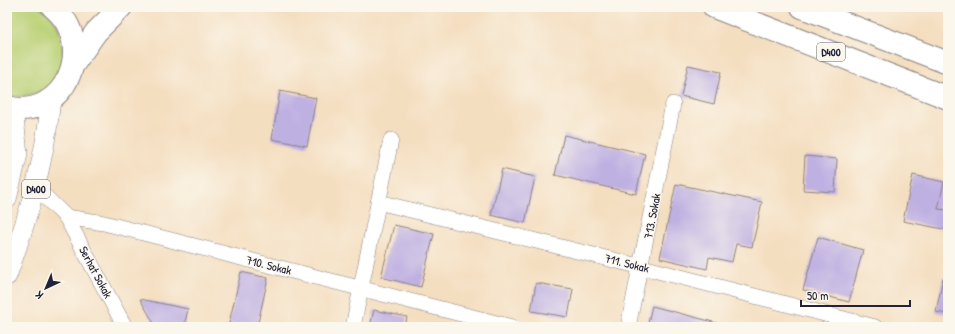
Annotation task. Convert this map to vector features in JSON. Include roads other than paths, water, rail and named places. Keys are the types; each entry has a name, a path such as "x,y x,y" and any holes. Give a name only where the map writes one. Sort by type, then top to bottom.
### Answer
{"highway":[{"path":"53,7 68,23 73,36 75,51 74,65"},
{"path":"9,108 26,108 39,105 50,99 61,90 69,78 74,65 96,32 121,7"},
{"name":"D400","path":"714,7 948,98"},
{"path":"802,7 948,63"}],"main road":[{"name":"D400","path":"7,276 36,188 47,137 50,99"},
{"name":"D400","path":"7,199 18,154 9,108"}],"street":[{"name":"713. Sokak","path":"628,327 642,267 673,104"},
{"path":"353,327 391,140"},
{"path":"36,188 66,218"},
{"name":"711. Sokak","path":"378,202 642,267 875,327"},
{"name":"710. Sokak","path":"66,218 104,223 512,327"},
{"name":"Serhat Sokak","path":"66,218 125,327"}]}
